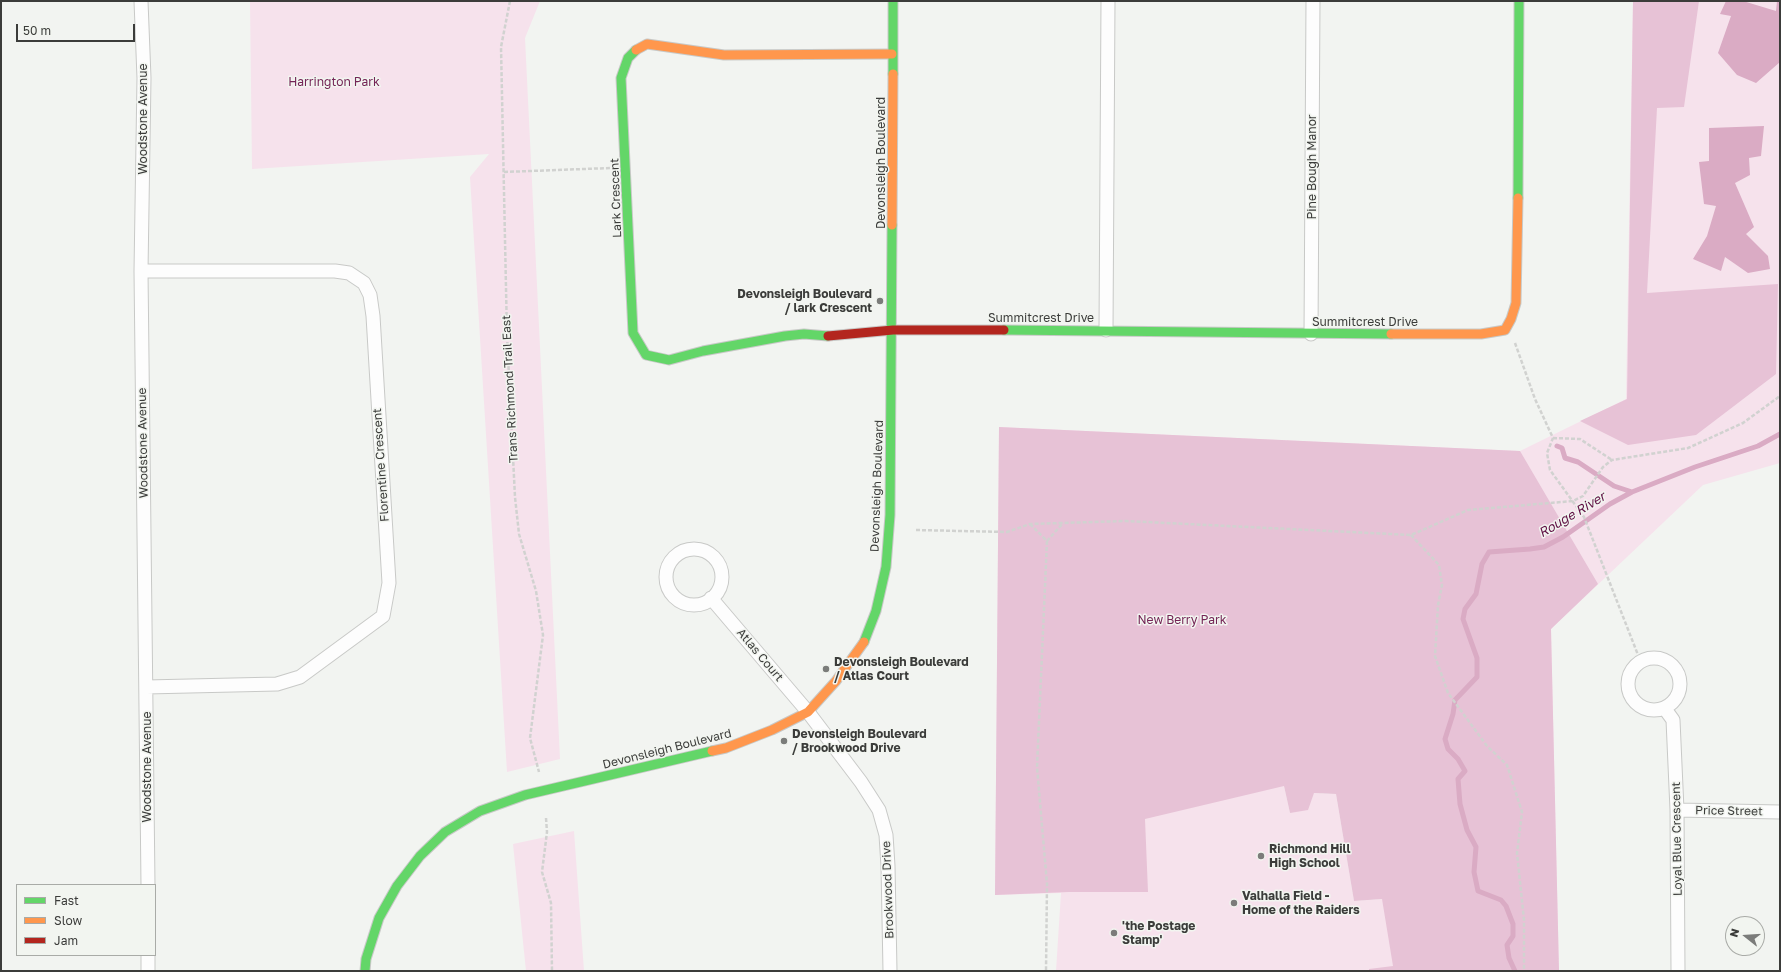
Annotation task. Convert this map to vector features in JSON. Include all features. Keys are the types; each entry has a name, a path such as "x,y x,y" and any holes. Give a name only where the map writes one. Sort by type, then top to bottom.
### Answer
{"street":[{"name":"Woodstone Avenue","path":"141,1 144,78 141,271 148,884"},
{"name":"Devonsleigh Boulevard","path":"365,971 366,959 380,918 397,886 420,856 445,832 480,811 525,795 726,748 772,730 808,712 836,681 864,642 876,611 886,567 890,515 893,330 893,1"},
{"path":"1106,330 1108,1"},
{"name":"Pine Bough Manor","path":"1311,334 1313,1"},
{"path":"1508,324 1516,303 1518,259 1519,1"},
{"name":"Lark Crescent","path":"892,54 828,53 741,55 695,52 647,44 639,47 628,58 621,78 633,334 646,355 669,360 702,351 785,336 804,334 826,336 893,330"},
{"name":"Florentine Crescent","path":"141,271 335,271 349,273 364,283 370,295 373,316 389,583 383,616 300,676 278,684 146,687"},
{"name":"Summitcrest Drive","path":"893,330 1106,330 1311,334 1481,334 1505,330 1508,324"},
{"path":"691,549 702,550 712,555 718,563 722,574 721,585 711,598 696,605 686,604 676,598 669,590 666,579 667,568 672,559 680,552 691,549"},
{"name":"Atlas Court","path":"711,598 808,712"},
{"path":"1661,657 1676,668 1681,688 1672,704 1665,709 1652,711 1636,705 1627,689 1630,671 1640,660 1661,657"},
{"name":"Loyal Blue Crescent","path":"1665,709 1673,720 1677,810 1678,971"},
{"name":"Brookwood Drive","path":"808,712 861,782 879,810 886,835 890,971"},
{"name":"Price Street","path":"1677,810 1780,812"},
{"path":"148,956 148,971"}],"path":[{"name":"Trans Richmond Trail East","path":"510,1 501,47 507,336 515,497 520,534 536,590 543,635 530,738 539,772"},
{"path":"504,172 626,167"},
{"path":"1508,324 1536,399 1553,438 1547,454 1550,470 1584,517 1640,660"},
{"path":"916,530 1007,532 1030,524 1126,521 1411,535 1468,510 1573,501 1584,496 1602,467 1612,460 1688,448 1743,423 1780,396"},
{"path":"1553,438 1580,439 1612,460"},
{"path":"1046,971 1047,884 1037,767 1047,541 1063,523"},
{"path":"1030,524 1047,541"},
{"path":"1411,535 1439,565 1442,585 1438,606 1435,656 1448,694 1486,746 1507,765 1522,812 1518,853 1524,920 1524,971"},
{"path":"546,818 547,832 542,872 552,903 552,971"}],"green space":[{"name":"Harrington Park","path":"250,1 540,1 525,38 560,759 507,772 470,177 489,154 252,169"},
{"name":"New Berry Park","path":"1633,1 1780,1 1780,463 1703,485 1551,629 1559,971 1393,971 1369,969 1369,971 1056,971 1061,893 995,895 999,427 1520,451 1626,399","holes":["1361,767 1382,899 1354,901 1336,794 1314,793 1290,813 1284,786"]},
{"path":"1633,1 1699,1 1684,107 1657,108 1647,293 1778,284 1776,374 1696,435 1628,445 1580,421 1627,399"},
{"name":"New Berry Park","path":"999,427 1520,451 1598,584 1551,629 1559,971 1369,971 1369,969 1393,966 1382,899 1354,901 1336,794 1314,793 1308,810 1290,813 1284,786 1145,819 1148,892 1069,892 995,895"},
{"path":"574,831 584,971 526,971 513,844"}],"shaded area":[{"path":"1726,1 1743,1 1776,11 1777,1 1780,1 1780,62 1756,83 1737,75 1718,53 1731,16 1720,14"},
{"path":"1764,126 1761,156 1749,158 1750,175 1735,183 1754,227 1746,234 1768,256 1770,269 1748,273 1725,257 1721,271 1693,259 1707,236 1716,206 1704,204 1699,162 1709,161 1709,128"}],"waterway":[{"name":"Rouge River","path":"1515,971 1509,958 1507,945 1513,936 1513,924 1506,906 1501,900 1478,891 1474,872 1476,847 1467,830 1460,804 1458,779 1465,771 1458,759 1448,749 1445,739 1453,714 1455,700 1477,677 1477,658 1463,619 1465,609 1476,594 1482,564 1489,552 1544,547 1563,537 1610,504 1632,492 1695,467 1758,446 1780,434"},
{"path":"1557,446 1562,448 1565,458 1578,462 1614,486 1632,492"}],"traffic: fast":[{"path":"893,1 893,74"},
{"path":"1518,198 1519,1"},
{"path":"636,50 628,58 621,78 633,333 646,355 669,360 703,351 785,336 804,334 828,336"},
{"path":"864,642 876,611 886,567 890,515 892,225"},
{"path":"1004,330 1391,334"},
{"path":"365,971 366,959 379,918 397,886 420,856 445,832 480,811 525,795 712,751"}],"traffic: slow":[{"path":"636,50 647,44 724,55 892,54"},
{"path":"892,225 893,74"},
{"path":"1391,334 1481,334 1505,330 1511,319 1516,303 1518,198"},
{"path":"712,751 726,748 772,730 808,712 836,681 864,642"}],"traffic: jam":[{"path":"828,336 893,330 1004,330"}],"place":[{"name":"Devonsleigh Boulevard / lark Crescent","path":"880,301"},
{"name":"Devonsleigh Boulevard / Atlas Court","path":"826,669"},
{"name":"Devonsleigh Boulevard / Brookwood Drive","path":"784,741"},
{"name":"Richmond Hill High School","path":"1261,856"},
{"name":"Valhalla Field - Home of the Raiders","path":"1234,903"},
{"name":"'the Postage Stamp'","path":"1114,933"}]}
